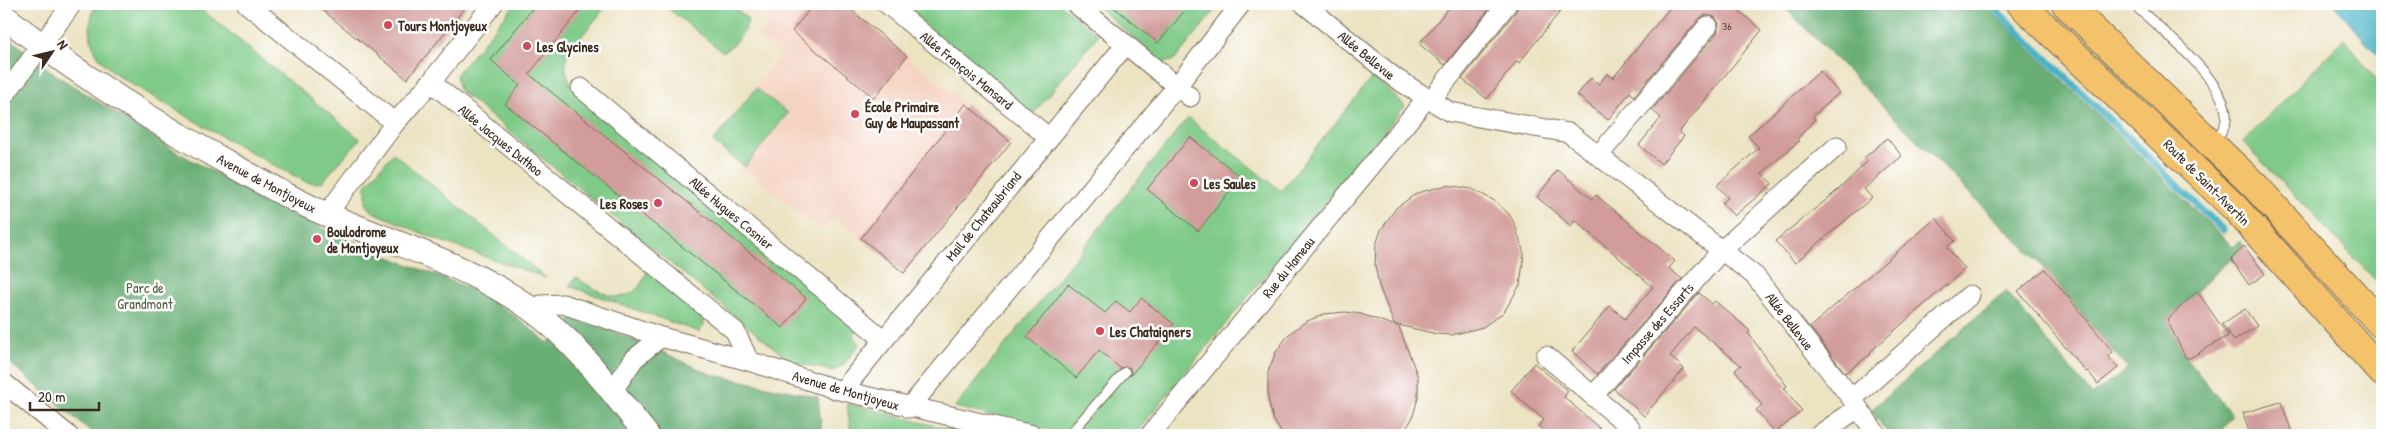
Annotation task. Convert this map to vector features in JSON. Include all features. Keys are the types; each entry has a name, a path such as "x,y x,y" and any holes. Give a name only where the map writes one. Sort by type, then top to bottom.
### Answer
{"main road":[{"name":"Route de Saint-Avertin","path":"2021,4 2235,208 2382,372"},
{"path":"2066,4 2212,143 2296,229 2382,325"}],"street":[{"path":"4,96 27,66 40,44 72,4"},
{"path":"247,4 395,124"},
{"path":"327,214 395,124 493,4"},
{"name":"Allée François Mansard","path":"887,4 1048,137"},
{"path":"1076,4 1183,92"},
{"path":"909,408 1183,92 1241,4"},
{"name":"Allée Bellevue","path":"1305,4 1395,78 1450,112 1569,133 1755,276 1878,435"},
{"path":"1429,99 1507,4"},
{"name":"Avenue de Montjoyeux","path":"4,16 40,44 148,117 261,182 327,214 470,272 497,286 533,311 541,304 563,304 662,337 843,390 909,408 1033,435"},
{"path":"1598,156 1708,26"},
{"name":"Mail de Chateaubriand","path":"843,390 1126,44"},
{"name":"Allée Jacques Duthoo","path":"430,82 735,331 749,361"},
{"name":"Allée Hugues Cosnier","path":"581,88 883,339"},
{"name":"Rue du Hameau","path":"1150,435 1429,99"},
{"path":"1722,250 1837,146"},
{"name":"Impasse des Essarts","path":"1593,396 1722,250"},
{"path":"1819,435 1970,295"},
{"path":"533,311 584,360 647,435"},
{"path":"612,392 634,359 662,337"},
{"path":"1546,356 1630,427"},
{"path":"4,383 68,435"}],"lane":[{"path":"2133,4 2202,68 2214,85 2226,118 2222,131 2212,143"},
{"path":"1069,435 1125,372"}],"shaded area":[{"name":"École Primaire Guy de Maupassant","path":"750,4 844,4 1011,142 904,273 834,216 821,230 712,142 780,55 758,36 771,20"}],"green space":[{"path":"96,4 195,4 360,139 322,182 306,182 209,129 119,76 107,66 97,55 90,34 91,19"},
{"path":"515,4 608,4 568,53 566,69 569,80 577,94 860,327 853,336 860,343 844,365 832,371 790,361 459,90 456,75"},
{"path":"670,4 729,4 748,19 745,28 738,38 731,47 723,52 670,10"},
{"path":"899,4 1060,4 1098,35 1033,114"},
{"path":"1094,4 1220,4 1177,57 1172,61 1162,62"},
{"path":"1781,4 1984,4 2233,247 2240,241 2244,246 2167,320 2186,358 2232,415 2218,435 2075,435 2067,428 2040,435 1889,435 1871,410 2006,291 2092,395 2128,369 2041,265"},
{"name":"Parc de Grandmont","path":"4,34 56,75 175,151 282,210 379,253 471,289 512,314 548,343 571,319 576,318 643,343 710,374 818,397 822,434 95,435 4,358"},
{"path":"2344,39 2382,86 2382,287 2243,142"},
{"path":"1373,76 1405,106 1134,435 1071,435 955,407 1188,118 1281,191"},
{"path":"756,88 788,113 745,167 713,142"},
{"path":"393,153 546,278 438,240 373,212 366,204 366,185"},
{"path":"648,268 703,313 704,325 699,332 569,286 576,277 607,295 626,295 635,291 642,282"},
{"path":"847,403 970,435 851,435"}],"water":[{"path":"2334,4 2377,4 2382,11 2382,61"}],"building":[{"path":"315,4 468,4 407,79"},
{"name":"Les Roses","path":"536,4 585,4 529,74 806,298 783,328 505,104 520,85 491,60"},
{"path":"814,4 844,4 907,56 874,98 792,31"},
{"path":"1110,4 1190,4 1158,43"},
{"path":"1452,4 1493,4 1445,65 1419,44"},
{"path":"1518,4 1566,4 1519,63 1517,61 1487,99 1462,79 1516,11"},
{"path":"1673,4 1731,4 1762,30 1679,132 1684,136 1661,164 1639,145 1661,118 1652,110 1717,33 1719,23 1715,17 1705,15 1699,19 1634,96 1630,92 1608,120 1577,95 1591,78 1599,84 1607,74 1613,78"},
{"path":"1820,71 1839,93 1813,116 1815,119 1797,139 1799,141 1762,173 1772,184 1734,216 1722,203 1728,198 1717,185 1759,148 1748,136"},
{"path":"966,104 1011,142 904,273 861,238"},
{"name":"Les Saules","path":"1190,137 1241,177 1198,231 1147,189"},
{"path":"1887,138 1902,156 1864,189 1872,198 1795,263 1775,241 1837,191 1868,161 1864,158"},
{"path":"1558,170 1592,199 1596,195 1675,261 1669,268 1682,279 1597,374 1572,351 1610,306 1625,319 1653,287 1575,220 1571,226 1537,197"},
{"path":"1447,185 1472,189 1495,201 1509,214 1515,225 1524,254 1520,285 1504,312 1483,327 1452,335 1437,334 1394,324 1379,286 1375,265 1376,245 1381,230 1396,208 1417,193"},
{"path":"1936,218 1955,241 1947,247 1965,269 1870,352 1871,354 1845,373 1810,327"},
{"path":"2244,246 2265,274 2249,285 2231,259"},
{"path":"2045,269 2113,352 2108,356 2118,368 2098,384 2018,291"},
{"name":"Les Chataigners","path":"1068,284 1105,313 1116,301 1130,312 1141,298 1174,324 1130,376 1131,371 1129,367 1120,368 1099,350 1076,378 1027,337"},
{"path":"2197,291 2228,336 2190,358 2186,358 2167,320"},
{"path":"1699,293 1712,304 1715,301 1750,331 1748,333 1787,386 1784,388 1802,411 1775,433 1756,410 1762,405 1735,370 1741,365 1694,327 1670,356 1684,369 1644,416 1614,389"},
{"path":"2245,309 2257,326 2234,341 2222,324"},
{"path":"1345,312 1361,314 1399,327 1418,377 1418,398 1412,419 1402,435 1283,435 1273,419 1268,399 1268,372 1276,352 1288,335 1305,322 1324,314"},
{"path":"1534,363 1568,391 1564,397 1607,435 1549,435 1538,426 1544,420 1511,391"},
{"path":"2281,402 2293,435 2250,435 2243,413"}],"waterway":[{"path":"1990,4 2223,230"}],"place":[{"name":"Tours Montjoyeux","path":"388,25"},
{"name":"Les Glycines","path":"527,46"},
{"name":"École Primaire Guy de Maupassant","path":"855,114"},
{"name":"Les Saules","path":"1194,183"},
{"name":"Les Roses","path":"658,203"},
{"name":"Boulodrome de Montjoyeux","path":"317,239"},
{"name":"Les Chataigners","path":"1100,331"}]}
